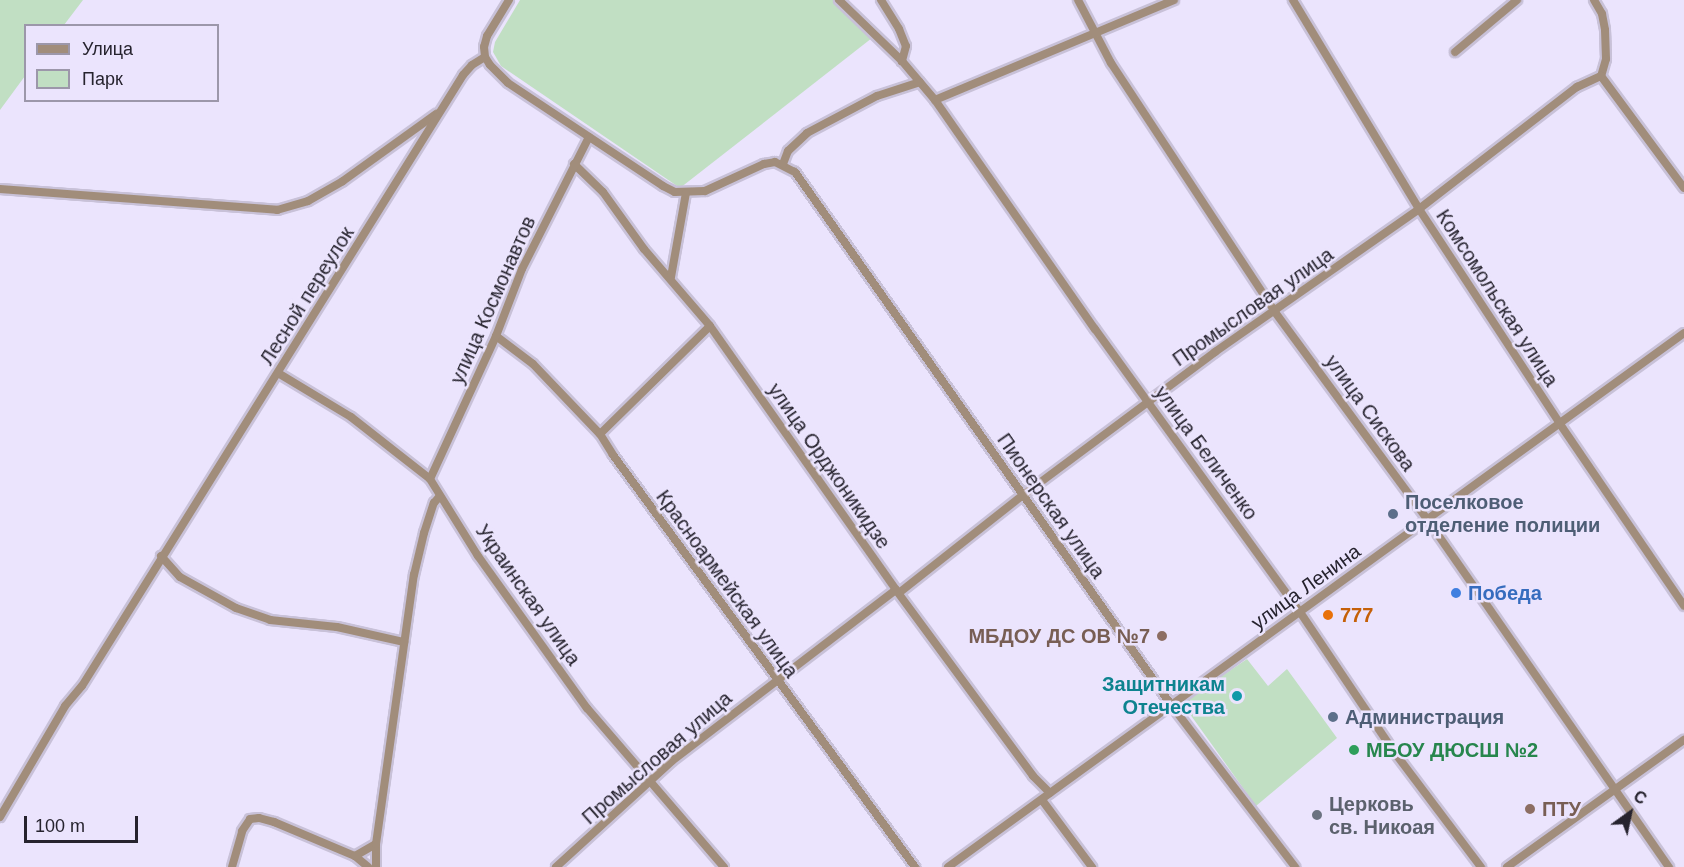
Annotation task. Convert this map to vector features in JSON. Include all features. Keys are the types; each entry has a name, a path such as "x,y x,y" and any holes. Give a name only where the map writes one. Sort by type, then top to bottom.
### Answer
{"street":[{"path":"509,0 487,36 485,57 496,73 663,186 686,193 705,191 764,164 783,164 788,151 807,133 877,96 921,82"},
{"name":"улица Беличенко","path":"839,0 902,61 935,100 1089,320 1300,612 1392,749 1481,867"},
{"path":"881,0 899,28 906,46 902,61"},
{"name":"улица Сискова","path":"1078,0 1094,32 1181,171 1275,312 1427,519 1669,867"},
{"path":"935,100 1174,0"},
{"name":"Комсомольская улица","path":"1293,0 1419,209 1560,424 1684,606"},
{"path":"1455,52 1516,0"},
{"path":"1594,0 1605,30 1606,59 1601,76 1684,188"},
{"name":"Лесной переулок","path":"0,818 65,706 82,686 463,75 472,65 485,57"},
{"name":"Промысловая улица","path":"556,867 672,761 776,680 1215,352 1419,209 1577,87 1601,76"},
{"path":"0,189 278,210 308,201 343,181 441,111"},
{"name":"улица Космонавтов","path":"430,479 496,336 522,269 589,137"},
{"name":"улица Орджоникидзе","path":"574,164 603,192 644,249 671,277 710,326 897,591 1033,776 1050,793"},
{"name":"Пионерская улица","path":"783,164 795,172 1172,706 1295,867"},
{"path":"671,277 686,193"},
{"path":"600,434 710,326"},
{"name":"улица Ленина","path":"948,867 1684,333"},
{"name":"Красноармейская улица","path":"496,336 532,364 600,434 776,680 915,867"},
{"name":"Украинская улица","path":"278,374 351,417 430,479 439,497 478,556 588,708 724,867"},
{"path":"376,867 376,844 414,575 424,533 434,503 439,497"},
{"path":"161,556 180,577 244,611 270,620 337,627 404,642"},
{"path":"1507,867 1684,740"},
{"path":"1042,800 1092,867"},
{"path":"232,867 242,831 250,819 259,818 355,856 368,867"},
{"path":"355,856 376,844"}],"green space":[{"path":"0,0 83,0 65,24 24,24 24,77 0,110"},
{"path":"520,0 833,0 872,38 680,188 501,66 493,52 495,42"},
{"path":"1247,659 1268,686 1287,669 1337,738 1256,806 1182,703"}],"place":[{"name":"Поселковое отделение полиции","path":"1393,514"},
{"name":"Победа","path":"1456,593"},
{"name":"777","path":"1328,615"},
{"name":"МБДОУ ДС ОВ №7","path":"1162,636"},
{"name":"Защитникам Отечества","path":"1237,696"},
{"name":"Администрация","path":"1333,717"},
{"name":"МБОУ ДЮСШ №2","path":"1354,750"},
{"name":"ПТУ","path":"1530,809"},
{"name":"Церковь св. Никоая","path":"1317,815"}]}
